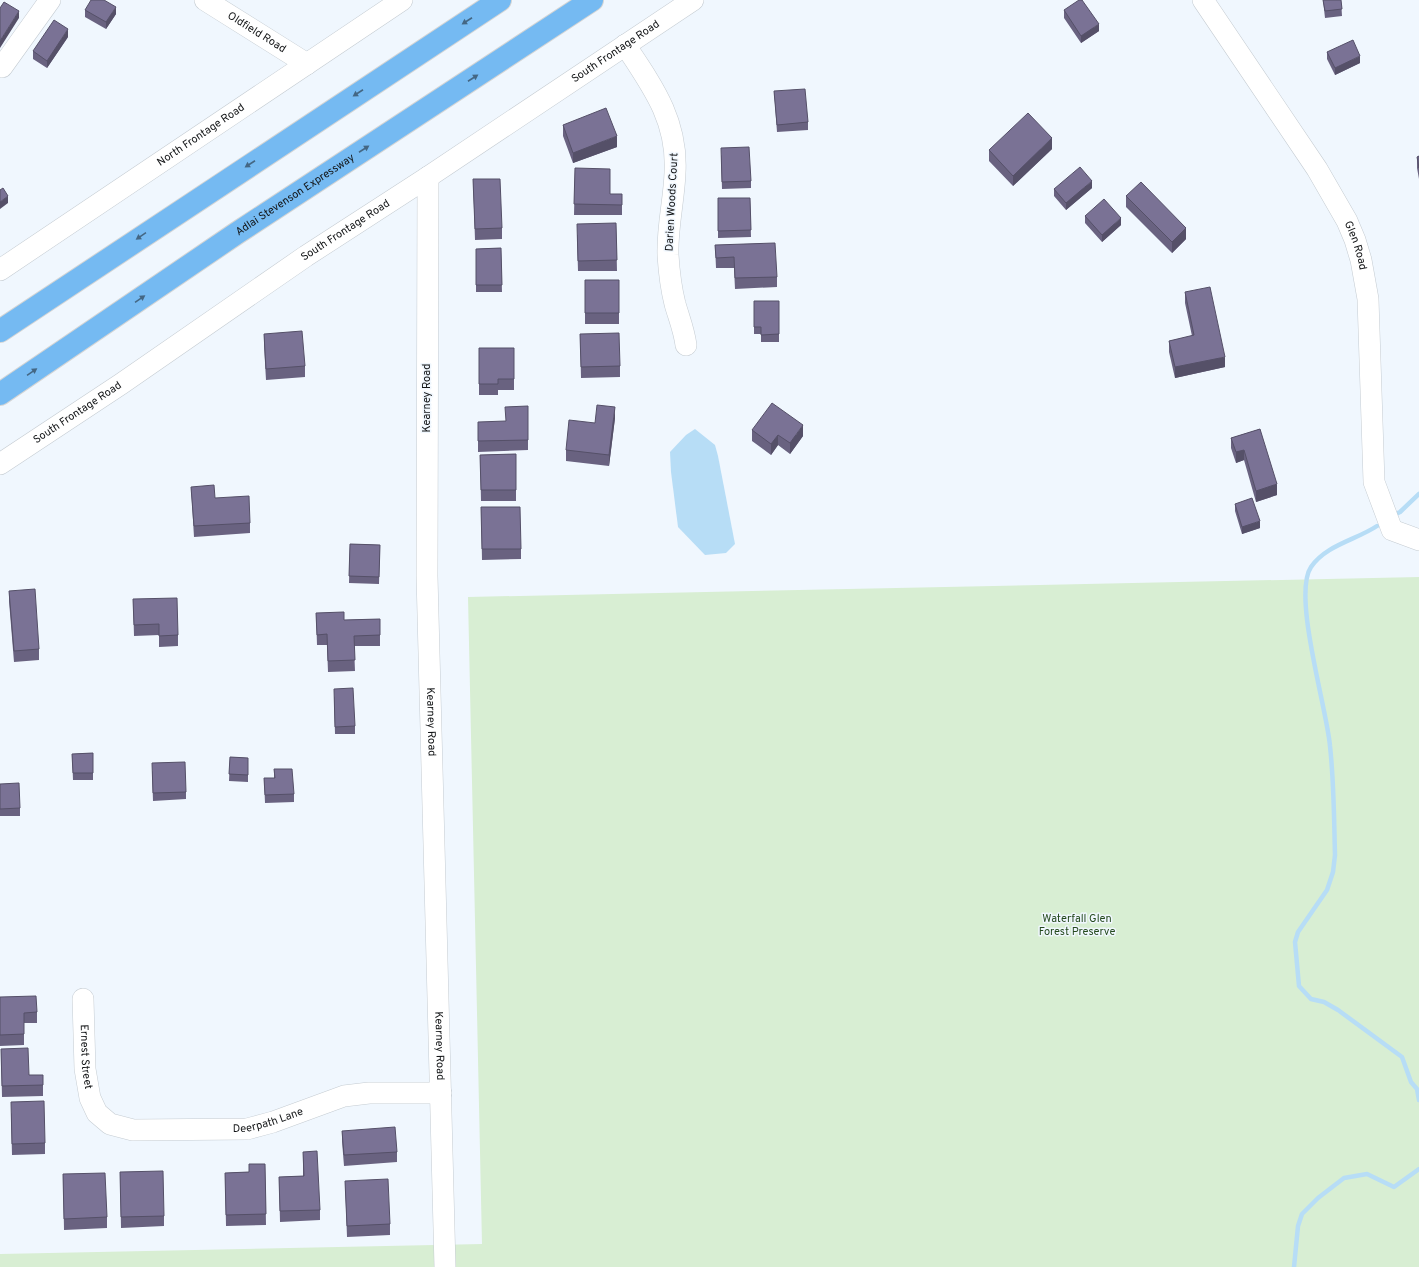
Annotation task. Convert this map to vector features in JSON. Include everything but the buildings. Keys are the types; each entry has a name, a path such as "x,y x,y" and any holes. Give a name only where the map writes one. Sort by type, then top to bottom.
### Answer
{"highway":[{"path":"0,331 500,0"},
{"name":"Adlai Stevenson Expressway","path":"0,394 244,228 592,0"}],"street":[{"path":"2,67 50,0"},
{"name":"Oldfield Road","path":"206,0 307,64"},
{"name":"North Frontage Road","path":"0,270 402,0"},
{"name":"South Frontage Road","path":"0,464 120,384 300,260 428,177 693,0"},
{"name":"Glen Road","path":"1203,0 1317,169 1343,215 1354,240 1361,260 1368,299 1374,482 1392,530 1419,540"},
{"name":"Darien Woods Court","path":"625,45 660,99 671,128 676,161 669,231 670,277 675,304 682,324 686,345"},
{"name":"Kearney Road","path":"428,177 427,576 445,1267"},
{"name":"Ernest Street","path":"83,998 85,1069 90,1098 97,1113"},
{"name":"Deerpath Lane","path":"97,1113 110,1124 133,1130 248,1129 273,1122 344,1096 369,1093 441,1093"}],"green space":[{"name":"Waterfall Glen Forest Preserve","path":"1419,577 1419,1267 0,1267 0,1254 482,1244 468,597"}],"water":[{"path":"695,429 715,445 718,456 735,544 726,553 705,555 678,527 670,452 686,435"}],"waterway":[{"path":"1392,516 1400,512 1419,494"},
{"path":"1377,526 1333,548 1317,559 1311,567 1306,581 1308,626 1330,746 1335,855 1333,872 1327,890 1298,932 1295,942 1299,986 1311,999 1324,1002 1338,1010 1402,1057 1411,1082 1417,1089 1419,1100"},
{"path":"1294,1267 1298,1226 1302,1214 1318,1198 1344,1178 1367,1174 1394,1187 1419,1169"}]}
